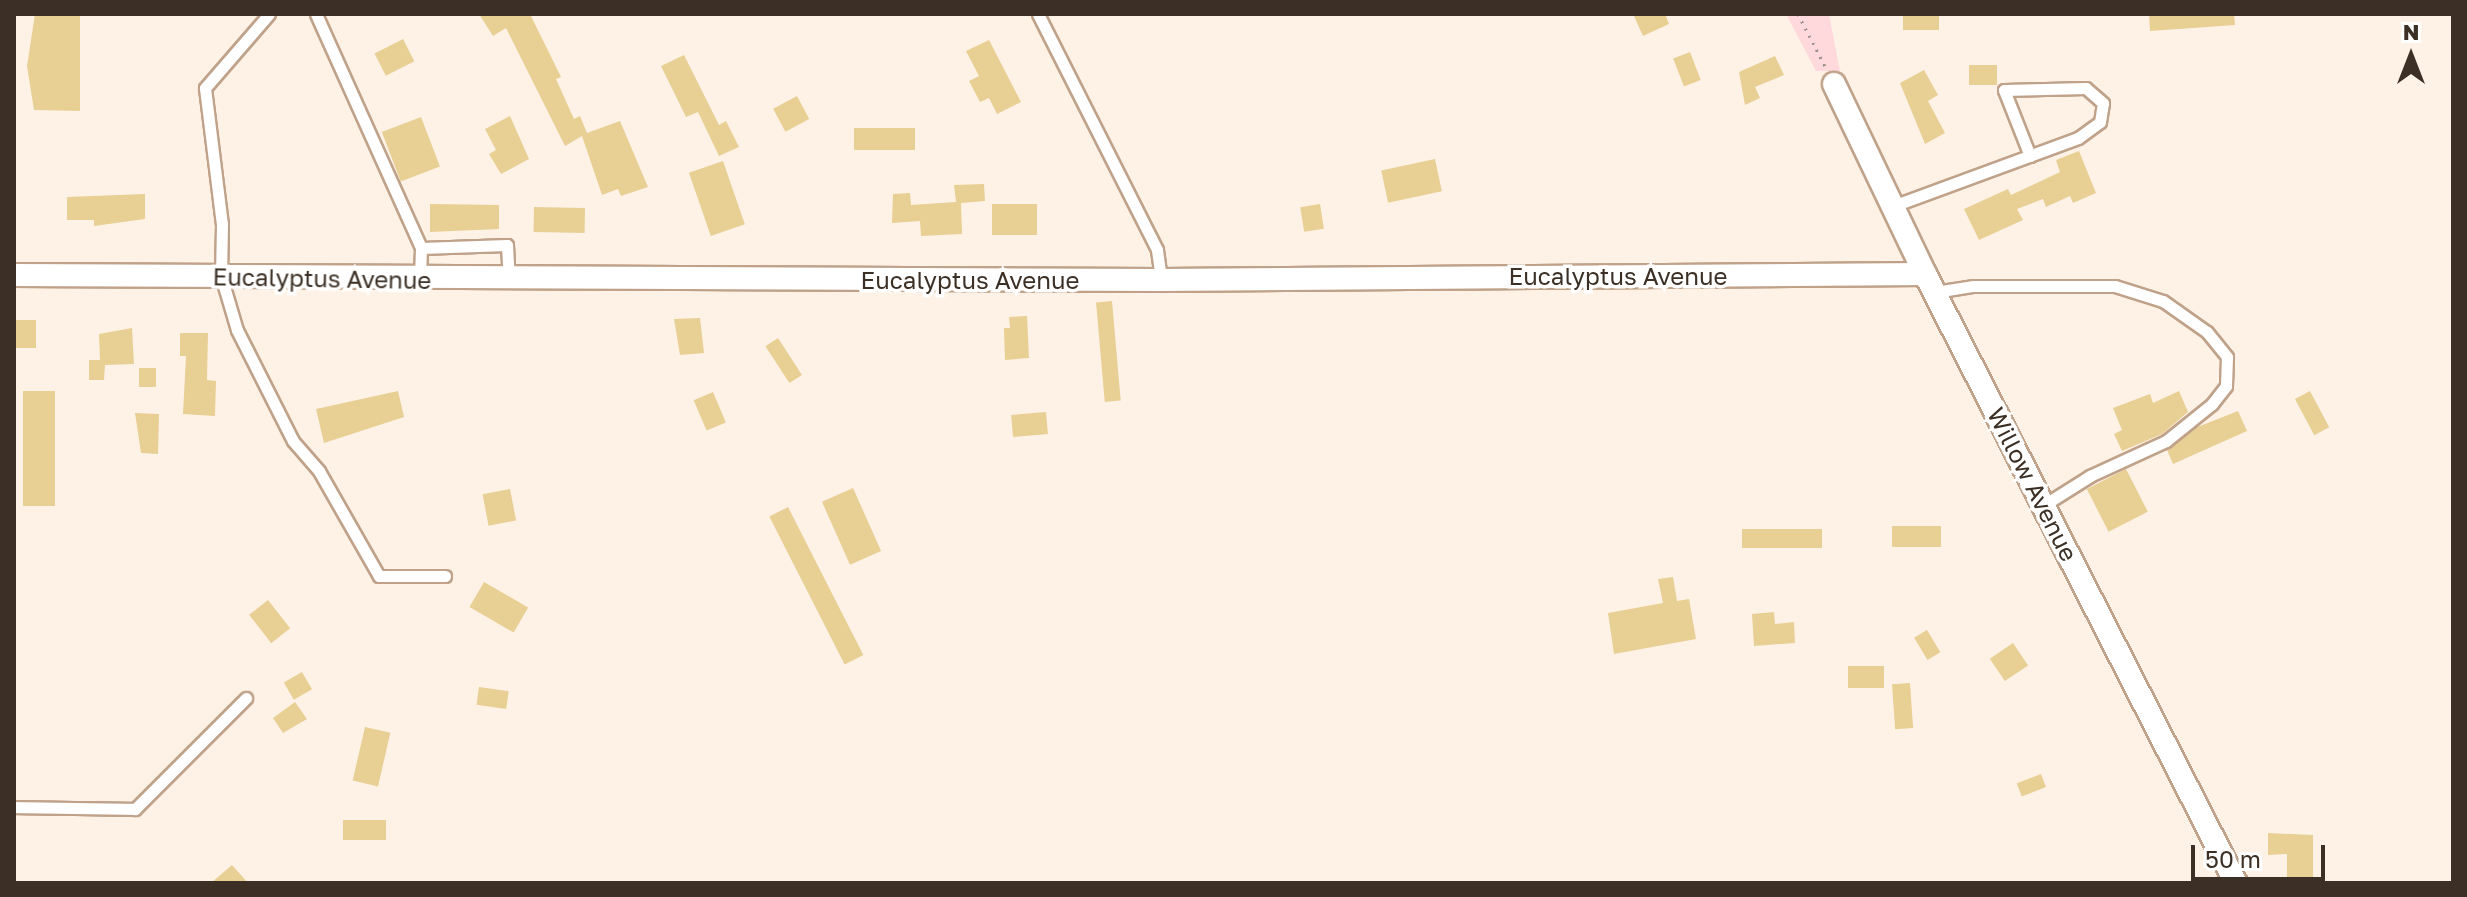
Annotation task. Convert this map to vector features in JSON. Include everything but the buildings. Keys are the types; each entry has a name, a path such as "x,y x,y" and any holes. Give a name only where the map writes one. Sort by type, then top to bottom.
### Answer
{"street":[{"name":"Willow Avenue","path":"1834,84 1930,283 2236,883"},
{"name":"Eucalyptus Avenue","path":"14,275 509,280 1930,283"}],"lane":[{"path":"269,14 205,88 222,224 221,276 237,330 293,441 344,511 368,562 379,576 445,576"},
{"path":"316,14 421,248 420,279"},
{"path":"1038,14 1157,250 1161,280"},
{"path":"1893,206 2030,156 2078,138 2100,122 2103,103 2086,88 2004,90 2030,156"},
{"path":"421,248 507,245 509,280"},
{"path":"1930,283 2115,286 2163,301 2207,332 2227,357 2226,386 2212,404 2166,441 2090,476 2044,505"},
{"path":"14,807 135,809 246,698"}],"path":[{"path":"1798,14 1834,84"}],"shaded area":[{"path":"1786,14 1829,14 1840,71 1816,71"}]}
